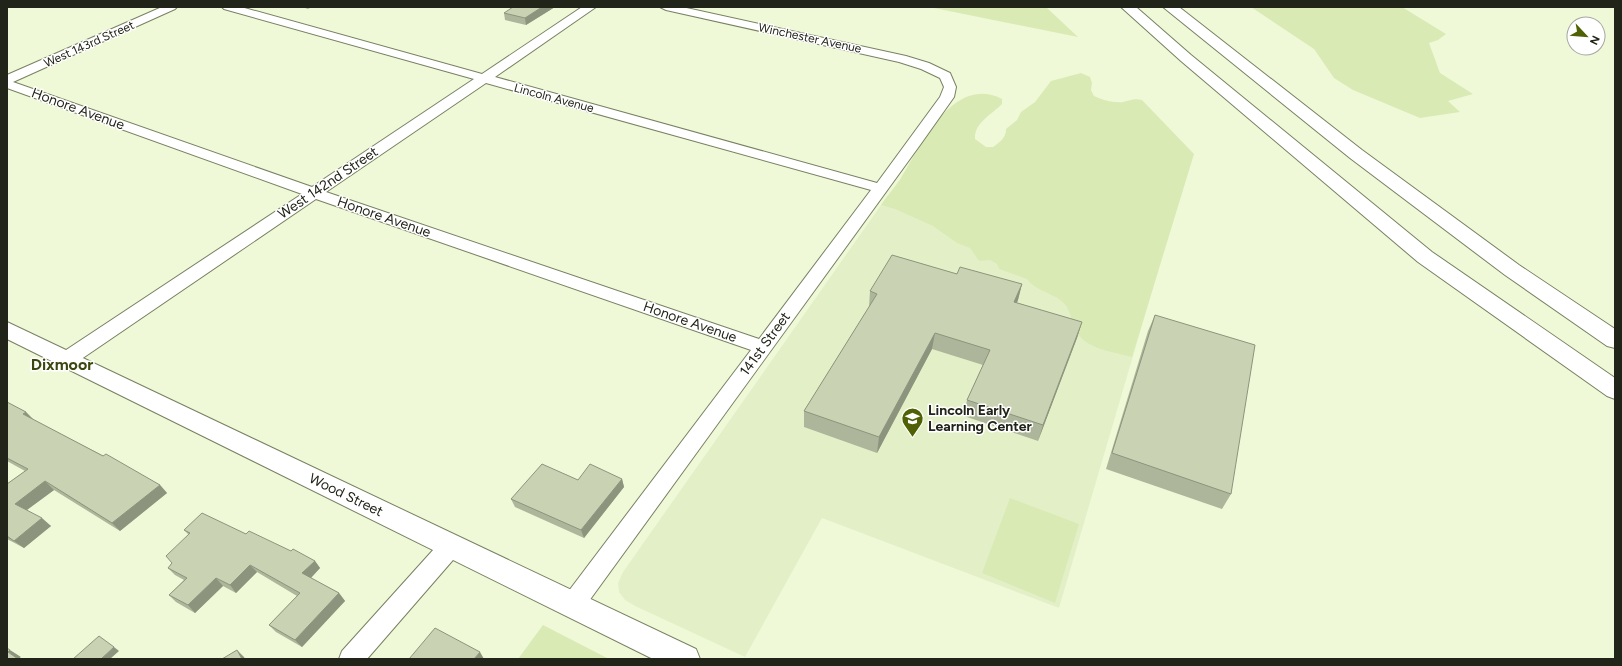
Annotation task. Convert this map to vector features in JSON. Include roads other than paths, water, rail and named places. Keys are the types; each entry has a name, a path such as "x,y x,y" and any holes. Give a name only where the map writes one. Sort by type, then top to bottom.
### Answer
{"main road":[{"path":"1128,7 1186,58 1425,257 1615,390"},
{"path":"1170,7 1362,159 1512,270 1615,340"},
{"name":"Wood Street","path":"7,330 685,659"}],"street":[{"name":"West 143rd Street","path":"7,80 171,7"},
{"name":"Lincoln Avenue","path":"228,7 880,188"},
{"name":"West 142nd Street","path":"67,359 590,7"},
{"name":"Winchester Avenue","path":"666,7 902,59 937,71 945,76 949,81"},
{"name":"141st Street","path":"573,604 947,98 950,87 949,81"},
{"name":"Honore Avenue","path":"7,84 314,193 762,347"},
{"path":"351,659 451,546"}],"place":[{"name":"Lincoln Early Learning Center","path":"913,438"}],"district":[{"name":"Dixmoor","path":"62,364"}]}
